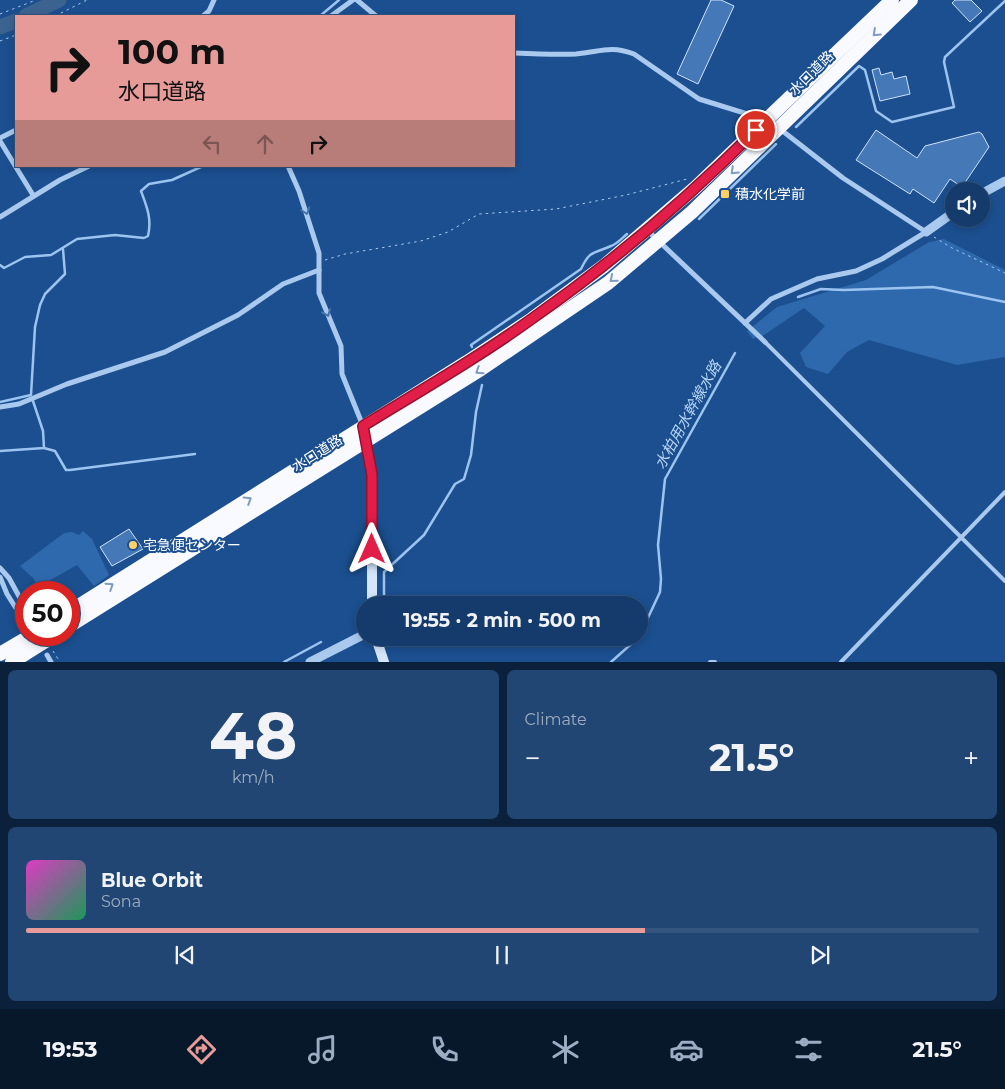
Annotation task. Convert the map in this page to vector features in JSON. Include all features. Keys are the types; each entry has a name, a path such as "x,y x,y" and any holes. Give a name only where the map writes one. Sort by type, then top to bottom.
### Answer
{"highway":[{"name":"水口道路","path":"80,605 532,319 604,266 696,187 892,0"},
{"name":"水口道路","path":"80,619 366,442 608,284 659,241 911,0"},
{"path":"0,654 15,645"},
{"path":"12,662 42,646"}],"main road":[{"path":"363,426 372,475 372,596"},
{"path":"379,646 384,662"}],"street":[{"path":"204,15 209,11 214,0"},
{"path":"332,15 344,2 353,0"},
{"path":"357,0 375,15"},
{"path":"515,52 562,54 604,48 624,50 634,54 699,99 766,120 843,178 926,232"},
{"path":"15,131 0,140 15,165"},
{"path":"16,167 33,196"},
{"path":"0,217 60,180 87,167"},
{"path":"288,167 299,191 320,253 319,293 341,346 342,374 363,426"},
{"path":"990,189 1005,181"},
{"path":"745,323 772,299 817,279 856,271 882,259 945,218"},
{"path":"648,230 765,342"},
{"path":"0,407 19,404 67,384 165,352 238,315 283,284 319,268"},
{"path":"0,568 15,589"},
{"path":"0,577 15,607"},
{"path":"310,661 356,638"},
{"path":"47,655 51,662"}],"lane":[{"path":"765,342 1005,581"},
{"path":"841,662 1005,492"},
{"path":"710,662 715,662"}],"path":[{"path":"0,14 36,0"},
{"path":"57,15 87,0"},
{"path":"0,41 15,35"},
{"path":"319,268 326,260 345,254 421,241 448,232 479,214 556,209 626,195 682,179 690,180 696,187"},
{"path":"926,232 952,248 1005,273"},
{"path":"55,646 60,662"}],"shaded area":[{"path":"944,239 1005,270 1005,357 957,365 869,340 847,352 828,374 806,367 800,353 825,326 804,308 764,335 753,339 747,331 777,307 866,280 929,242"},
{"path":"83,531 92,539 109,575 94,586 77,565 49,581 35,581 20,566 64,533 72,532 79,535"}],"building":[{"path":"711,0 721,0 734,6 698,84 677,74"},
{"path":"955,0 971,0 982,11 970,22 952,3"},
{"path":"879,68 881,75 892,72 894,79 906,76 910,94 880,101 872,70"},
{"path":"876,130 917,158 925,146 979,132 989,147 965,182 954,182 950,179 948,182 945,182 945,186 934,203 913,189 910,194 856,160"},
{"path":"129,529 143,549 112,566 100,547"}],"waterway":[{"path":"28,15 59,0"},
{"path":"321,15 339,0"},
{"path":"796,127 859,66 865,70 876,111 892,122 954,107 944,62 945,57 1005,1"},
{"path":"0,27 15,21"},
{"path":"699,219 776,144"},
{"path":"0,265 4,268 25,257 51,255 77,239 115,235 144,238 148,236 149,219 141,191 149,184 172,180 201,167"},
{"path":"472,347 471,345 581,269 590,255 613,245 627,234"},
{"path":"0,402 31,395 35,327 40,305 45,294 65,274 63,249"},
{"name":"水柏用水幹線水路","path":"798,297 821,289 933,287 1005,302"},
{"name":"水柏用水幹線水路","path":"648,618 660,592 661,579 658,545 665,479 735,353"},
{"path":"384,596 384,572 424,535 455,484 464,479 471,455 476,412 482,385"},
{"path":"0,451 44,448 43,431 32,398"},
{"path":"44,448 55,451 66,470 195,454"},
{"path":"284,662 321,642"},
{"name":"水柏用水幹線水路","path":"611,662 629,646"}],"place":[{"name":"積水化学前","path":"725,194"},
{"name":"宅急便センター","path":"133,545"}],"route":[{"path":"372,549 372,475 363,426 467,362 532,319 604,266 648,230 756,130"}]}
